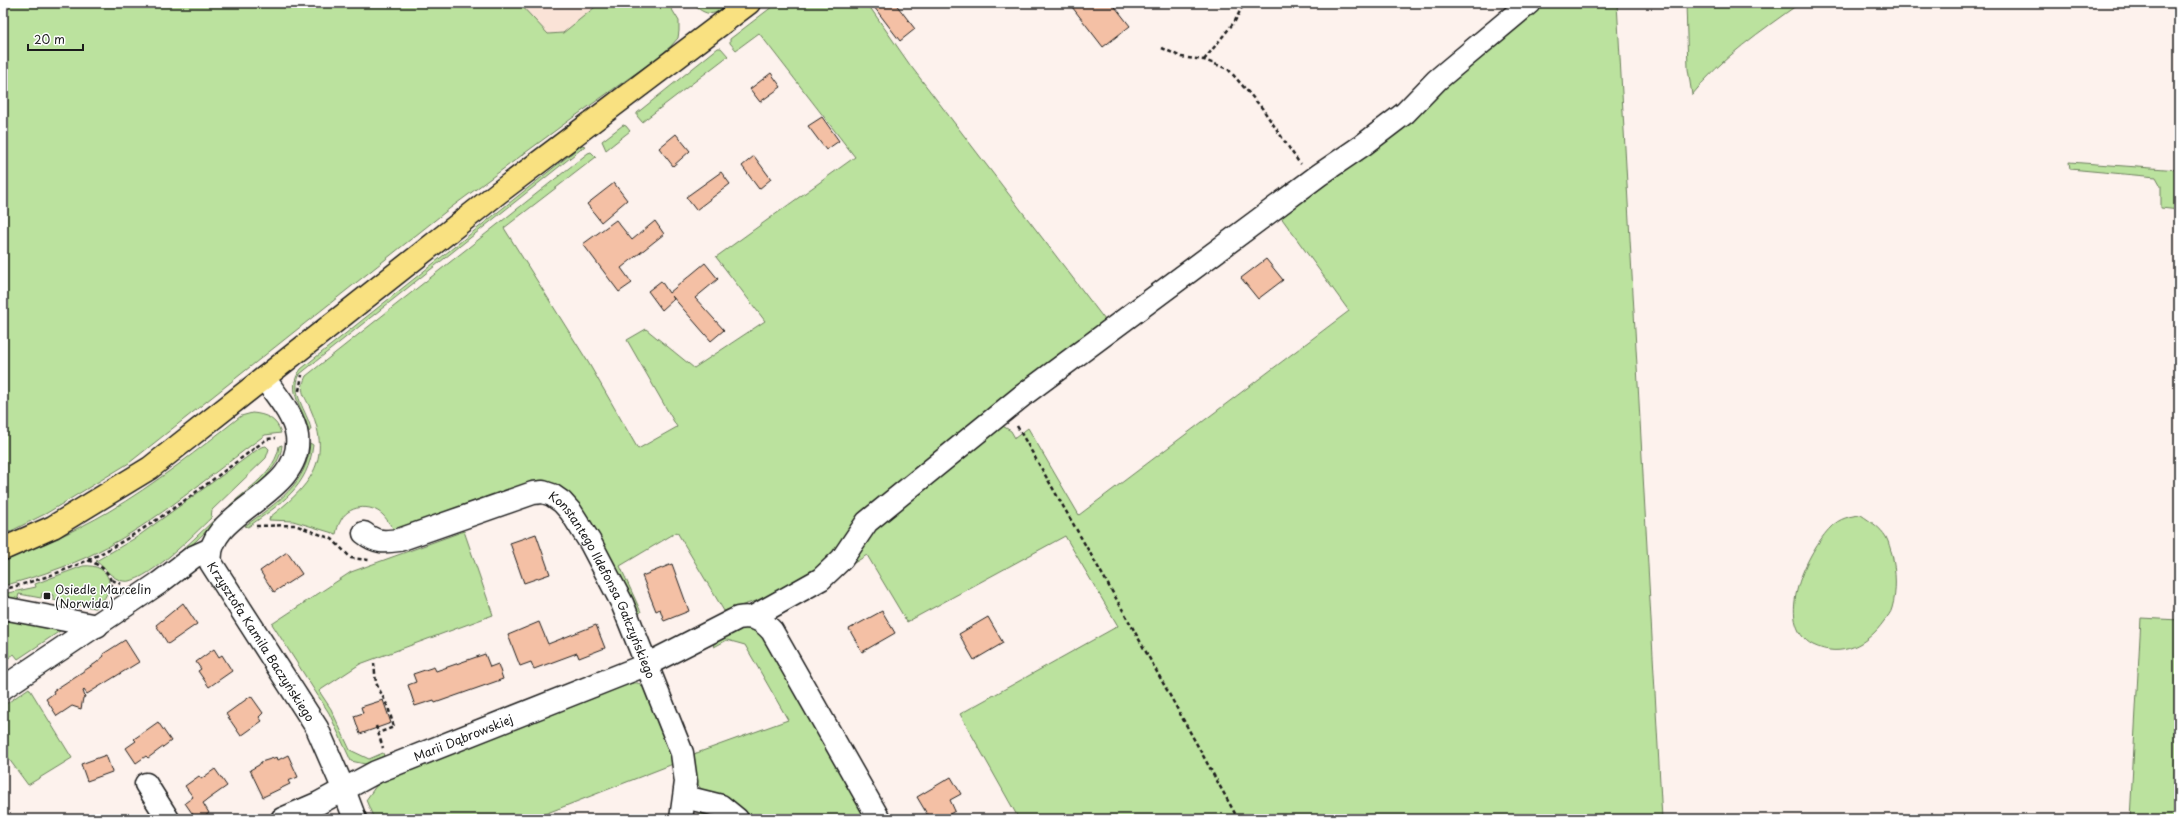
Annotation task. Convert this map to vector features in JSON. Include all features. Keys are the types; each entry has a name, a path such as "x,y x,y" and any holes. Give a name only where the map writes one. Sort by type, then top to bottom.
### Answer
{"main road":[{"path":"3,549 53,527 150,468 498,194 749,3"}],"street":[{"name":"Marii Dąbrowskiej","path":"282,819 344,790 382,770 648,664 738,618 753,617 821,579 842,560 867,522 1006,408 1318,175 1363,145 1405,113 1437,80 1529,3"},
{"name":"Krzysztofa Kamila Baczyńskiego","path":"264,378 285,408 295,430 297,442 294,458 284,476 217,536 211,549 211,563 214,570 303,704 324,742 355,819"},
{"name":"Konstantego Ildefonsa Gałczyńskiego","path":"364,533 373,540 383,542 399,540 533,493 543,492 552,495 570,512 590,542 616,591 648,664 682,753 686,782 681,819"},
{"path":"3,688 160,583 193,557 211,549"},
{"path":"3,608 97,626"},
{"path":"753,617 764,622 772,631 879,819"},
{"path":"146,784 168,819"},
{"path":"685,797 721,806 737,819"}],"path":[{"path":"1204,60 1231,26 1244,3"},
{"path":"1162,48 1181,57 1204,60 1228,69 1262,108 1298,161 1318,175"},
{"path":"1006,408 1125,614 1238,819"},
{"path":"3,589 26,583 88,560 136,533 267,439 274,438"},
{"path":"253,526 295,526 332,539 351,558 363,561 373,558"},
{"path":"88,560 100,567 112,580 111,596"},
{"path":"374,663 376,683 388,708 394,727 378,733"},
{"path":"376,726 384,752"}],"shaded area":[{"path":"519,3 600,3 563,33 548,34"}],"green space":[{"path":"3,3 519,3 548,34 563,33 600,3 668,3 679,21 679,31 678,38 656,59 571,119 449,209 129,463 47,513 3,535"},
{"path":"691,3 730,3 719,11 710,14 702,11"},
{"path":"777,3 867,3 910,65 1105,320 1021,385 854,527 823,563 811,573 756,601 724,611 677,532 620,566 641,612 637,614 571,496 560,487 553,484 546,483 398,531 393,528 378,511 366,507 354,509 343,516 336,534 293,521 269,520 270,517 296,495 306,483 318,459 319,444 317,428 302,390 306,376 591,152 596,157 504,228 588,362 638,449 677,427 627,340 646,329 694,368 765,321 716,257 855,157 759,33 736,50 730,43 730,39"},
{"path":"1536,3 1617,3 1662,819 1019,819 960,714 1118,626 1065,536 907,622 867,555 838,573 875,526 1001,425 1011,431 1015,438 1028,428 1079,515 1349,311 1280,216"},
{"path":"1686,3 1800,3 1743,45 1716,69 1692,95 1688,69"},
{"path":"718,48 721,48 728,56 642,122 637,116 637,113"},
{"path":"623,125 630,131 606,150 602,141"},
{"path":"582,145 585,146 300,374 297,381 298,395 309,422 311,429 309,432 295,393 296,377 301,369"},
{"path":"2069,162 2179,170 2179,210 2161,208 2161,186 2156,177 2070,169"},
{"path":"252,413 270,418 277,424 281,433 265,435 183,497 141,527 119,540 97,552 63,567 3,586 3,560 57,538 108,512 159,478 241,416"},
{"path":"310,443 313,445 310,460 299,484 282,502 248,527 245,526 279,500 297,481 308,457"},
{"path":"282,445 276,463 270,472 230,509 230,505 253,486 273,464 279,446"},
{"path":"266,446 269,449 266,458 212,510 211,518 182,546 156,567 132,580 123,581 112,575 96,561 137,537 261,447"},
{"path":"1861,515 1881,530 1889,543 1895,575 1894,602 1889,615 1878,629 1862,642 1844,650 1824,649 1813,645 1801,635 1795,621 1795,604 1798,586 1804,569 1813,552 1831,527 1838,521 1845,518"},
{"path":"215,519 218,520 178,558 178,554"},
{"path":"464,531 493,615 360,664 319,691 331,709 350,750 369,759 383,753 384,756 365,764 351,761 329,713 272,624 351,572"},
{"path":"83,566 93,566 100,569 106,573 108,580 109,586 107,594 95,608 53,600 53,595 42,593 41,598 19,594 17,601 3,599 3,594 36,587 35,584"},
{"path":"3,616 63,629 18,659 14,654 3,662"},
{"path":"2141,618 2179,620 2179,819 2130,819"},
{"path":"739,626 760,630 872,819 747,819 701,789 697,783 694,754 788,720 745,645 727,640 714,647 712,641"},
{"path":"625,681 626,685 639,683 645,689 668,744 673,764 532,819 374,819 366,800 376,786 381,783 379,779 564,705 568,708 599,696 601,690"},
{"path":"29,688 72,758 28,785 3,751 3,706"},
{"path":"706,811 729,819 691,819"}],"building":[{"path":"871,3 895,3 915,29 900,41"},
{"path":"1069,3 1112,3 1130,26 1103,47"},
{"path":"771,73 781,87 760,102 750,89"},
{"path":"822,117 839,141 826,150 808,126"},
{"path":"676,134 690,151 673,166 659,148"},
{"path":"754,156 771,179 759,189 742,166"},
{"path":"721,172 730,184 696,210 686,197"},
{"path":"614,183 627,200 601,222 587,204"},
{"path":"616,220 632,240 655,221 664,234 621,268 632,283 619,292 583,244"},
{"path":"1266,259 1283,280 1258,299 1241,278"},
{"path":"705,263 718,279 695,298 724,330 711,341 672,296 674,299 662,310 648,291 661,281 669,293"},
{"path":"536,534 550,574 524,583 510,543"},
{"path":"287,552 302,574 274,592 260,571"},
{"path":"672,564 689,611 664,621 660,609 656,611 642,576"},
{"path":"183,603 197,624 168,644 156,625"},
{"path":"882,611 895,633 862,652 849,629"},
{"path":"988,617 1003,643 974,660 959,634"},
{"path":"539,622 548,644 596,625 605,648 579,658 577,653 534,669 531,662 520,666 508,635"},
{"path":"125,640 139,662 87,694 84,690 85,697 83,698 81,709 72,706 57,716 46,699 54,693 53,691 96,663 104,656 103,654"},
{"path":"214,649 219,657 222,655 232,671 209,687 198,671 201,669 196,662"},
{"path":"485,654 490,667 498,664 503,679 435,703 434,700 415,706 408,685 416,682 413,674 434,667 436,671"},
{"path":"251,696 263,713 259,717 262,721 241,736 226,714"},
{"path":"383,700 391,723 360,734 354,716 363,713 361,707"},
{"path":"158,722 171,741 148,758 146,756 136,763 126,748 136,741 134,739"},
{"path":"106,755 112,772 87,781 81,764"},
{"path":"288,755 298,777 288,781 290,784 263,797 250,770 259,765 261,762 277,757 278,760"},
{"path":"215,769 227,786 203,803 209,813 201,819 196,819 185,803 193,797 185,786 199,776 201,779"},
{"path":"951,777 961,794 950,800 955,811 941,819 930,819 917,797"}],"place":[{"name":"Osiedle Marcelin (Norwida)","path":"47,596"}]}
